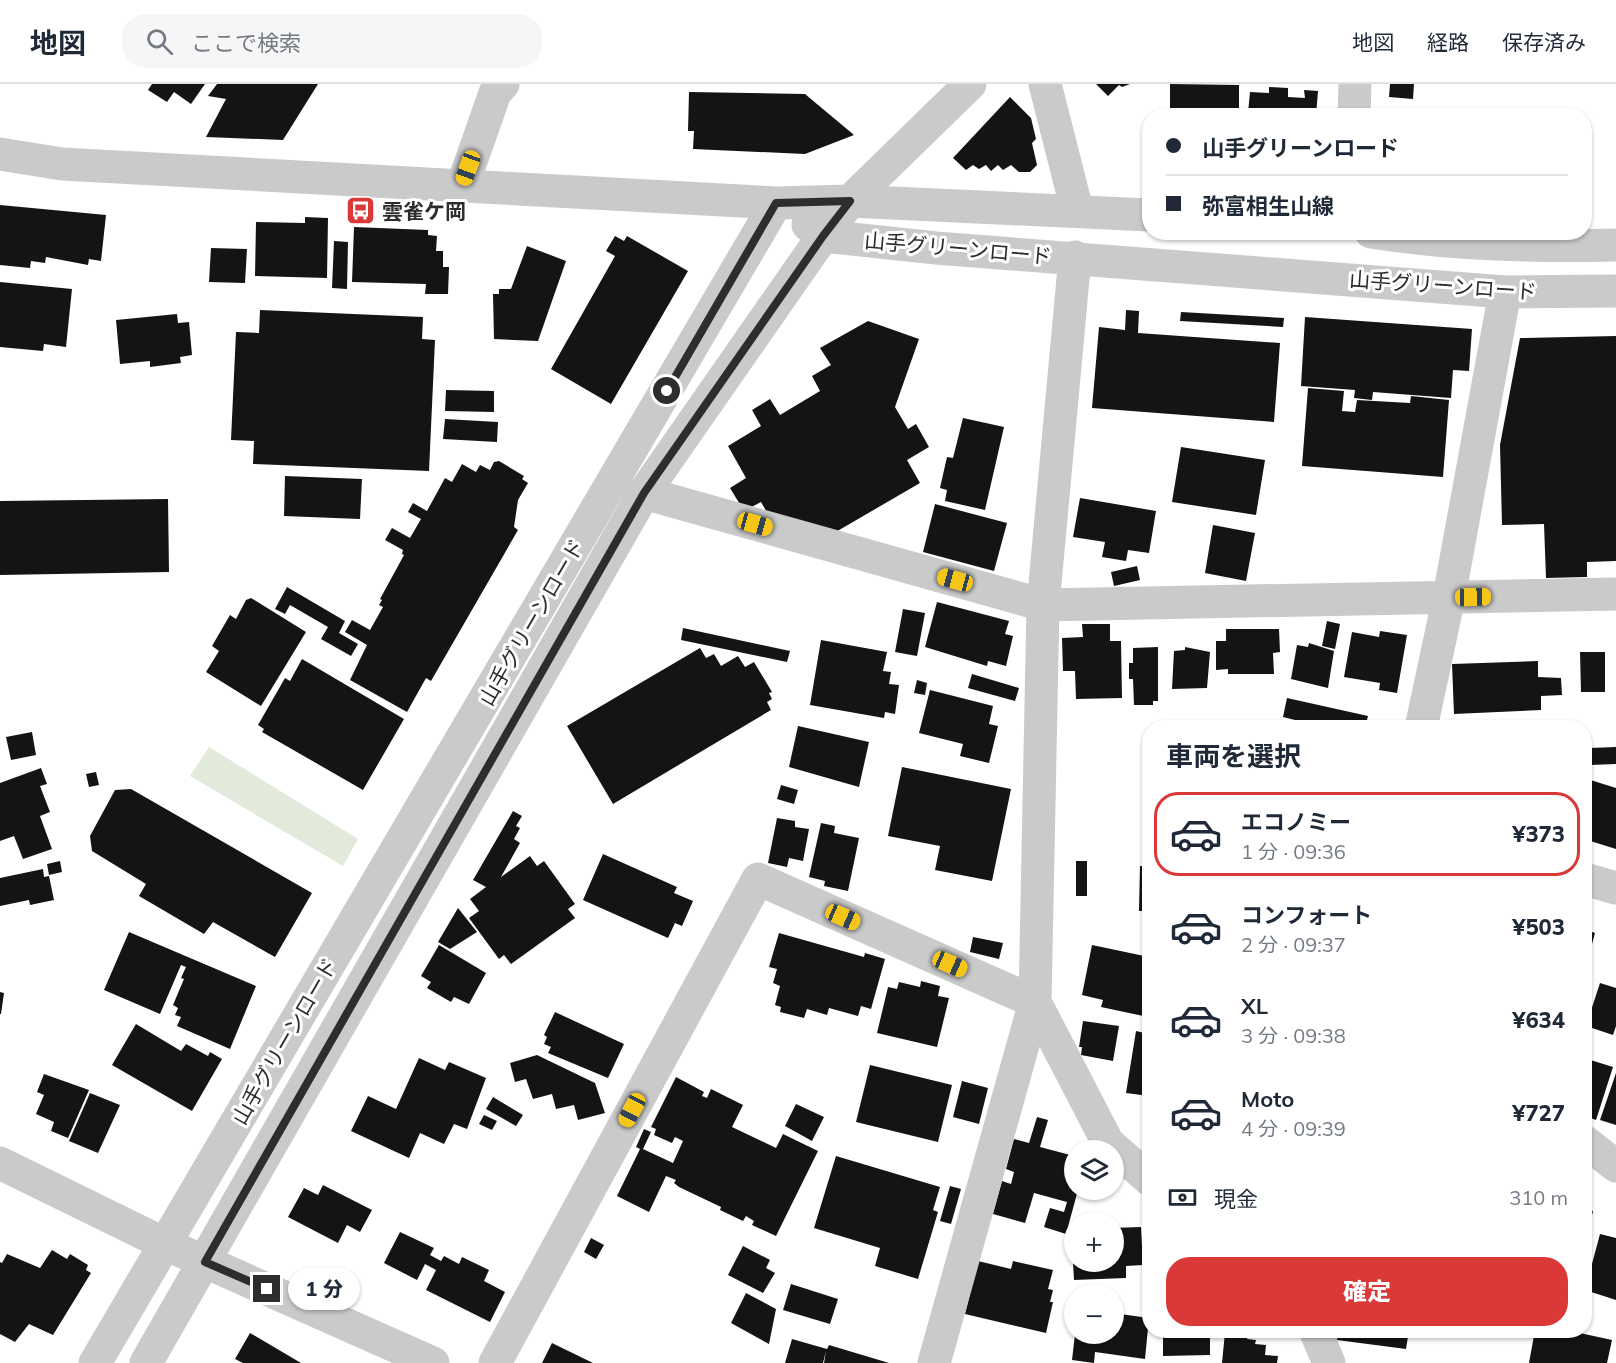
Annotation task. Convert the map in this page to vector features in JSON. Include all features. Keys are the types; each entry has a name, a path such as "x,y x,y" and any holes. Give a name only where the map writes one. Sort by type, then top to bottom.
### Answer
{"street":[{"path":"462,187 495,93 503,84"},
{"path":"0,154 62,164 776,203 823,236 850,201 970,84"},
{"path":"1045,84 1077,210"},
{"path":"1354,108 1355,84"},
{"name":"山手グリーンロード","path":"95,1363 776,203 850,201 1142,215"},
{"name":"山手グリーンロード","path":"146,1363 644,493 823,236 936,248 1505,292 1616,291"},
{"path":"1443,240 1537,247 1616,245"},
{"path":"934,1363 1035,1002 1043,605 1075,257"},
{"path":"1423,720 1449,597 1505,292"},
{"path":"644,493 1043,605 1616,594"},
{"path":"495,1363 758,879 1035,1002 1108,1143 1142,1173"},
{"path":"1592,881 1616,888"},
{"path":"1592,1147 1616,1166"},
{"path":"0,1163 165,1244 434,1363"},
{"path":"1318,1338 1329,1363"}],"green space":[{"path":"209,747 358,839 343,866 190,776"}],"building":[{"path":"152,84 205,84 191,104 174,92 167,102 148,90"},
{"path":"217,84 318,84 283,140 206,137 226,99 208,96"},
{"path":"1096,84 1130,84 1122,87 1119,85 1108,96"},
{"path":"1170,84 1239,85 1239,108 1170,108"},
{"path":"1390,84 1414,84 1413,99 1389,97"},
{"path":"1269,87 1288,88 1288,97 1305,98 1304,90 1318,91 1317,108 1248,108 1250,92 1269,93"},
{"path":"689,92 805,94 854,135 805,154 693,149 694,131 688,131"},
{"path":"1010,97 1031,118 1036,139 1032,143 1037,165 1030,172 1019,172 1011,165 1003,170 998,165 991,171 986,165 979,169 973,165 966,170 953,158"},
{"path":"0,205 106,215 101,261 89,259 88,265 46,257 45,263 31,261 30,268 0,265"},
{"path":"305,217 328,218 327,278 255,276 256,222 305,223"},
{"path":"354,227 428,230 428,235 437,236 436,251 443,251 443,267 449,267 448,294 425,294 426,284 352,282"},
{"path":"615,236 624,241 627,236 688,271 611,404 551,369 615,256 606,251"},
{"path":"334,241 348,242 347,289 332,288"},
{"path":"527,246 566,261 538,341 494,339 493,294 499,294 499,289 511,289"},
{"path":"211,248 247,249 245,283 209,282"},
{"path":"0,282 72,289 66,347 44,344 43,351 0,347"},
{"path":"260,310 423,317 422,339 435,340 429,471 253,464 254,441 231,440 236,332 259,333"},
{"path":"1126,310 1139,311 1138,333 1280,343 1274,422 1092,408 1099,327 1125,330"},
{"path":"1181,312 1284,318 1283,327 1180,321"},
{"path":"177,314 178,323 189,322 192,355 180,357 181,363 150,367 150,361 120,364 116,320"},
{"path":"1305,317 1472,329 1469,371 1453,370 1451,398 1373,392 1372,400 1354,398 1355,390 1301,386"},
{"path":"868,321 919,339 895,407 908,429 916,424 929,447 907,460 920,483 834,533 772,521 761,502 744,511 730,488 746,478 728,446 761,426 752,410 770,399 780,415 820,391 812,376 831,365 820,348"},
{"path":"1616,336 1616,561 1587,562 1587,577 1546,578 1544,524 1502,525 1500,445 1520,338"},
{"path":"1308,388 1344,391 1342,411 1355,412 1357,400 1410,403 1411,396 1449,400 1443,477 1302,466"},
{"path":"446,390 494,391 494,412 445,411"},
{"path":"963,418 1004,427 985,510 945,501 947,490 940,488 947,457 953,458"},
{"path":"445,419 498,422 497,442 443,439"},
{"path":"1181,447 1265,460 1256,515 1172,502"},
{"path":"499,461 524,476 522,479 528,483 518,500 514,527 518,530 431,681 426,678 407,712 350,680 367,645 345,632 352,620 370,630 383,607 379,605 382,600 380,599 404,555 403,550 385,540 392,528 410,538 421,519 408,512 413,503 427,511 445,478 452,482 462,464 476,472 480,465 490,470 494,462"},
{"path":"285,476 362,479 360,519 284,516"},
{"path":"1080,498 1156,511 1149,553 1128,550 1126,561 1102,557 1105,542 1073,537"},
{"path":"168,499 169,572 0,575 0,501"},
{"path":"935,504 1007,523 994,571 923,552"},
{"path":"1213,525 1255,533 1246,581 1205,573"},
{"path":"1137,566 1140,580 1114,586 1111,572"},
{"path":"287,587 345,621 339,633 358,644 351,656 321,639 328,627 290,605 285,614 275,609"},
{"path":"251,598 306,632 261,706 206,672 219,651 212,646 230,615 236,619 246,600"},
{"path":"937,602 1009,621 1005,634 1013,636 1006,666 988,661 987,666 925,647"},
{"path":"903,609 925,613 917,656 895,652"},
{"path":"1327,621 1340,624 1335,649 1322,646"},
{"path":"1082,624 1110,624 1110,641 1121,641 1122,698 1076,699 1075,671 1063,671 1062,638 1083,637"},
{"path":"683,628 790,651 787,662 681,640"},
{"path":"1226,629 1279,629 1280,652 1273,653 1274,674 1228,674 1228,669 1216,670 1216,641 1226,641"},
{"path":"1380,631 1407,635 1397,693 1379,690 1380,683 1344,677 1352,632 1379,637"},
{"path":"821,640 887,652 883,671 891,672 889,684 899,685 895,714 885,712 884,718 810,705"},
{"path":"1309,643 1334,651 1328,688 1291,679 1297,645 1308,647"},
{"path":"1158,647 1158,701 1153,701 1153,705 1134,705 1133,679 1129,679 1129,663 1133,663 1133,648"},
{"path":"1185,647 1210,652 1207,688 1172,689 1174,651 1185,650"},
{"path":"700,648 706,658 714,654 721,666 738,656 745,667 754,662 772,692 769,693 772,699 767,702 771,710 613,804 567,726"},
{"path":"1580,652 1605,652 1605,692 1581,692"},
{"path":"302,659 404,719 363,790 262,732 264,729 258,725 285,678 290,681"},
{"path":"1538,661 1538,677 1561,678 1562,695 1541,696 1541,710 1454,714 1452,664"},
{"path":"972,674 1019,688 1015,701 968,688"},
{"path":"917,680 927,683 925,695 914,693"},
{"path":"930,690 993,706 989,724 998,726 989,763 960,756 963,744 919,733"},
{"path":"1287,698 1368,716 1367,720 1295,720 1283,717"},
{"path":"798,726 869,742 859,787 789,767"},
{"path":"32,732 36,755 11,760 6,737"},
{"path":"1616,747 1616,764 1592,765 1592,748"},
{"path":"902,767 1011,789 992,881 935,870 940,846 888,836"},
{"path":"41,768 47,784 40,786 50,812 40,816 52,849 23,859 14,836 0,841 0,783"},
{"path":"96,772 99,785 89,787 86,774"},
{"path":"1592,780 1616,788 1616,849 1592,842"},
{"path":"781,785 798,790 794,804 777,799"},
{"path":"131,789 312,893 275,957 213,922 204,934 139,896 146,884 92,851 90,836 115,790"},
{"path":"513,811 522,816 516,826 520,828 514,839 520,843 501,877 530,856 537,866 544,861 575,904 568,909 575,918 511,964 504,955 499,959 469,918 479,911 470,899 486,887 473,880"},
{"path":"777,818 795,821 795,827 809,829 803,861 789,858 787,867 768,863"},
{"path":"821,823 835,826 834,833 859,838 848,891 824,886 825,881 809,877"},
{"path":"603,854 677,887 674,893 693,901 682,926 675,923 668,938 583,900"},
{"path":"60,861 62,872 49,875 47,864"},
{"path":"1076,861 1087,861 1087,896 1076,896"},
{"path":"1140,866 1142,866 1142,911 1139,911"},
{"path":"43,869 44,877 49,876 54,900 30,905 29,900 0,906 0,878"},
{"path":"458,908 477,932 450,949 438,942"},
{"path":"129,932 256,986 230,1049 177,1026 181,1017 175,1015 178,1008 173,1005 184,979 181,978 186,967 181,965 160,1014 104,990"},
{"path":"779,933 864,957 865,953 885,959 871,1009 861,1006 858,1016 829,1008 827,1015 807,1009 804,1018 780,1012 781,1007 775,1005 780,986 773,983 777,969 769,967"},
{"path":"973,937 1003,943 999,959 970,952"},
{"path":"439,945 486,973 469,1004 454,997 451,1002 427,988 431,982 421,976"},
{"path":"1092,945 1142,956 1142,1016 1101,1007 1103,1000 1082,995"},
{"path":"921,981 940,986 938,996 949,998 937,1047 877,1033 888,987 897,989 899,982 920,987"},
{"path":"1600,983 1616,988 1616,1026 1613,1035 1592,1028 1592,1008"},
{"path":"0,992 4,993 1,1014 0,1014"},
{"path":"555,1012 624,1044 608,1078 548,1053 551,1047 544,1044 547,1037 544,1035"},
{"path":"1083,1021 1119,1026 1113,1061 1081,1055 1082,1047 1079,1047"},
{"path":"136,1024 181,1051 186,1044 208,1056 210,1052 222,1059 192,1111 112,1065"},
{"path":"1136,1031 1142,1032 1142,1095 1126,1093"},
{"path":"537,1055 595,1083 605,1113 578,1120 574,1105 556,1109 552,1094 533,1099 526,1079 515,1082 510,1063"},
{"path":"419,1058 445,1070 449,1062 486,1078 467,1129 454,1124 444,1144 420,1133 409,1158 351,1131 368,1096 396,1109"},
{"path":"1592,1060 1613,1067 1596,1120 1592,1119"},
{"path":"870,1065 952,1085 938,1142 856,1122"},
{"path":"1616,1073 1616,1125 1600,1120"},
{"path":"44,1074 89,1090 68,1138 51,1131 54,1122 36,1114 44,1095 37,1092"},
{"path":"676,1077 704,1092 702,1096 707,1098 711,1089 743,1105 732,1127 776,1148 783,1134 818,1151 776,1236 752,1225 754,1221 746,1216 743,1221 720,1210 721,1207 679,1187 674,1183 676,1180 666,1176 649,1212 617,1196 640,1149 636,1147 644,1129 651,1132 643,1149 673,1163 683,1141 675,1137 672,1143 654,1135 656,1129 651,1127"},
{"path":"962,1081 988,1088 979,1124 953,1117"},
{"path":"90,1093 120,1105 98,1153 69,1141"},
{"path":"493,1097 523,1115 516,1126 486,1109"},
{"path":"796,1104 824,1117 812,1141 785,1126"},
{"path":"484,1115 497,1121 492,1130 479,1124"},
{"path":"1037,1117 1048,1120 1040,1147 1064,1153 1064,1200 1075,1200 1072,1212 1064,1212 1067,1202 1034,1193 1025,1223 993,1214 1002,1181 1011,1184 1014,1172 1006,1169 1014,1139 1029,1143"},
{"path":"836,1156 940,1187 933,1210 938,1212 918,1279 875,1266 880,1248 814,1228"},
{"path":"323,1185 372,1210 360,1232 347,1225 338,1243 288,1217 304,1188 318,1195"},
{"path":"950,1186 961,1189 951,1224 940,1221"},
{"path":"1050,1208 1064,1212 1064,1233 1044,1227"},
{"path":"1141,1227 1142,1265 1126,1266 1126,1278 1074,1280 1074,1272 1124,1272 1124,1228"},
{"path":"400,1232 434,1248 430,1255 441,1261 444,1256 459,1264 462,1257 489,1270 484,1281 505,1292 490,1322 426,1290 436,1270 425,1264 417,1280 384,1263"},
{"path":"1600,1234 1616,1238 1616,1300 1592,1292 1592,1264"},
{"path":"591,1238 604,1245 596,1259 584,1252"},
{"path":"743,1246 770,1260 766,1268 775,1273 763,1293 728,1275"},
{"path":"52,1250 67,1259 70,1254 88,1265 86,1270 91,1273 53,1335 29,1324 15,1342 0,1334 0,1262 2,1263 7,1254 40,1268"},
{"path":"978,1261 1011,1269 1013,1261 1053,1270 1048,1289 1053,1290 1050,1302 1053,1302 1046,1333 965,1314"},
{"path":"791,1284 838,1299 830,1324 783,1310"},
{"path":"746,1293 776,1309 769,1344 731,1323"},
{"path":"1124,1315 1142,1317 1142,1338 1147,1338 1145,1359 1095,1352 1094,1363 1072,1360 1074,1344 1124,1344"},
{"path":"250,1333 301,1363 243,1363 235,1359"},
{"path":"1592,1336 1612,1340 1607,1363 1529,1363 1534,1338 1592,1338"},
{"path":"1163,1338 1210,1338 1210,1355 1163,1356"},
{"path":"1224,1338 1256,1340 1255,1344 1266,1345 1265,1355 1278,1356 1277,1363 1222,1363"},
{"path":"1337,1338 1408,1338 1406,1349 1337,1340"},
{"path":"792,1339 827,1349 829,1345 889,1363 824,1363 826,1351 823,1363 785,1363"},
{"path":"552,1343 593,1363 542,1363"}],"place":[{"name":"雲雀ケ岡","path":"361,211"}],"route":[{"path":"267,1289 205,1262 644,493 823,236 850,201 776,203 667,391"}]}
